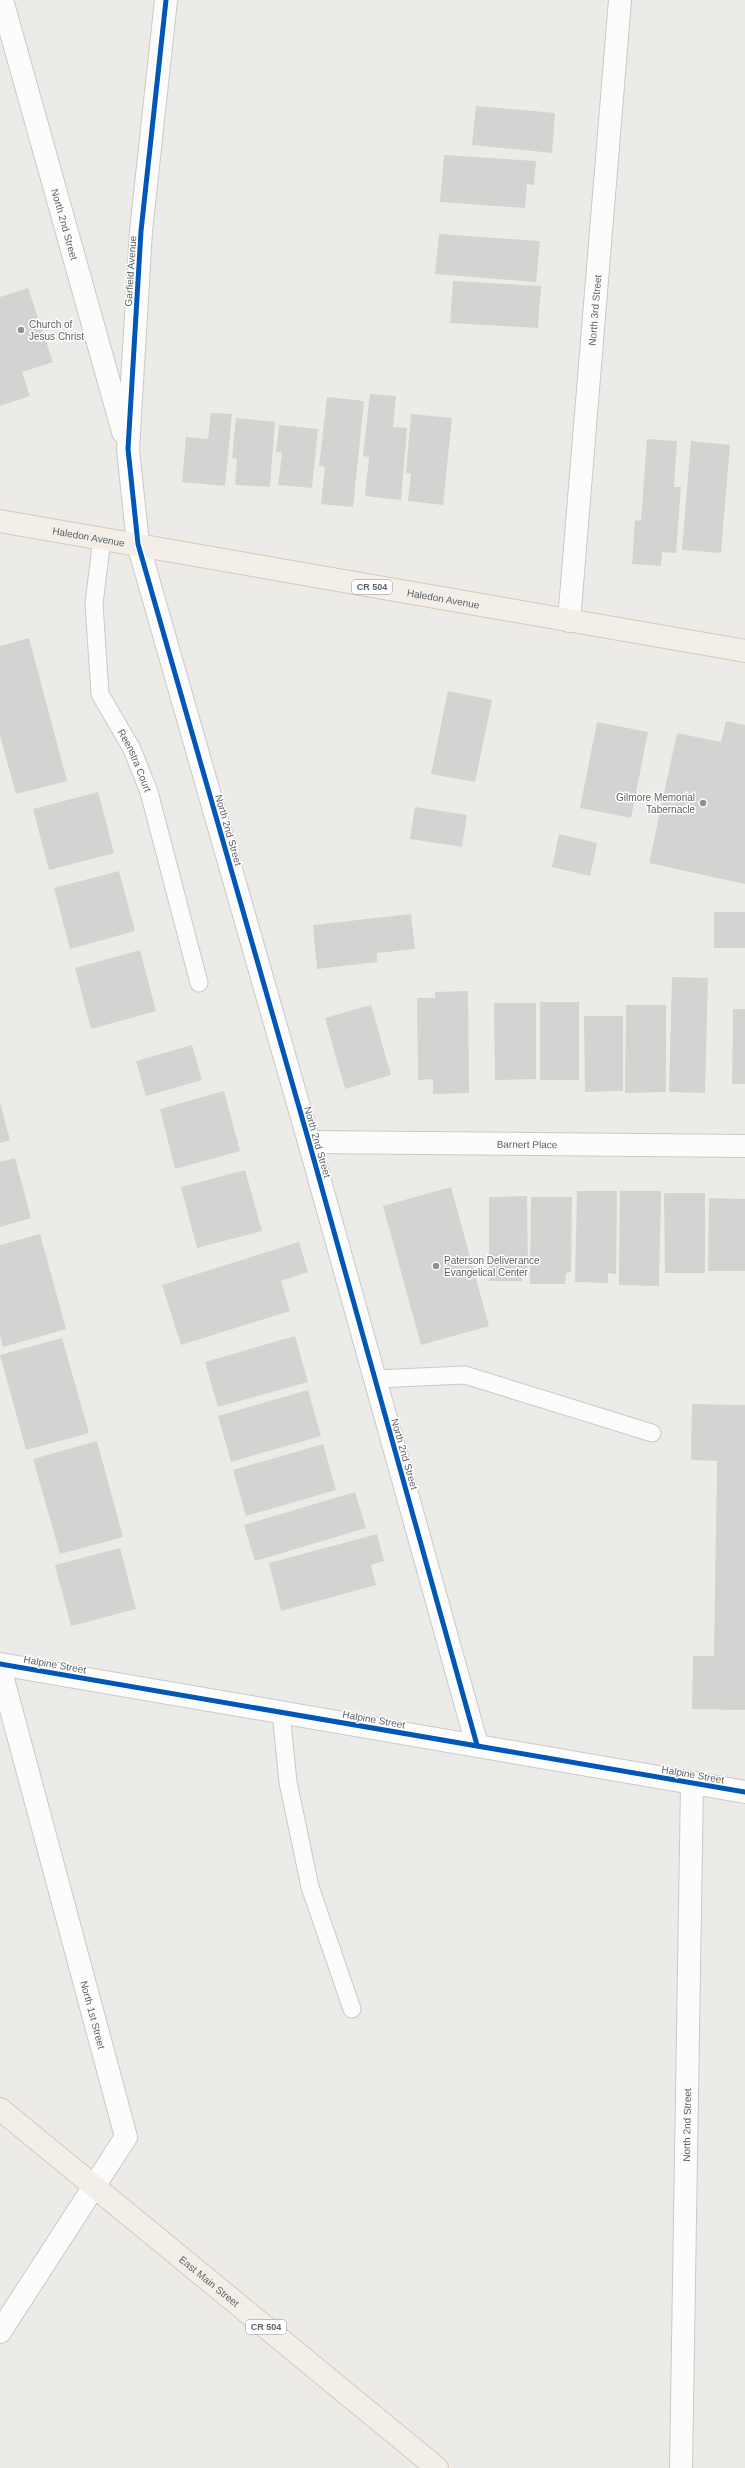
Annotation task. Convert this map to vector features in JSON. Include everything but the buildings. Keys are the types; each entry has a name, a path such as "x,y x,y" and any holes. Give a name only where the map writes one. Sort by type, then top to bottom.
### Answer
{"main road":[{"name":"Haledon Avenue","path":"0,521 745,651"},
{"name":"East Main Street","path":"0,2109 437,2468"}],"street":[{"name":"North 2nd Street","path":"2,0 128,449"},
{"name":"Garfield Avenue","path":"138,544 128,449 141,231 166,0"},
{"name":"North 3rd Street","path":"569,621 620,0"},
{"name":"North 2nd Street","path":"138,544 309,1142 477,1745"},
{"name":"Barnert Place","path":"309,1142 745,1146"},
{"name":"Halpine Street","path":"0,1664 745,1792"},
{"name":"North 1st Street","path":"0,1668 126,2138 0,2332"},
{"name":"North 2nd Street","path":"681,2468 692,1783"}],"lane":[{"name":"Reenstra Court","path":"102,538 94,604 100,694 132,749 149,792 199,982"},
{"path":"375,1380 465,1375 652,1433"},
{"path":"281,1712 288,1782 310,1887 352,2009"}],"cycle path":[{"path":"166,0 141,231 128,449 138,544 309,1142 477,1745"},
{"path":"0,1664 745,1792"}],"place":[{"name":"Church of Jesus Christ","path":"21,330"},
{"name":"Gilmore Memorial Tabernacle","path":"703,803"},
{"name":"Paterson Deliverance Evangelical Center","path":"436,1266"}]}
